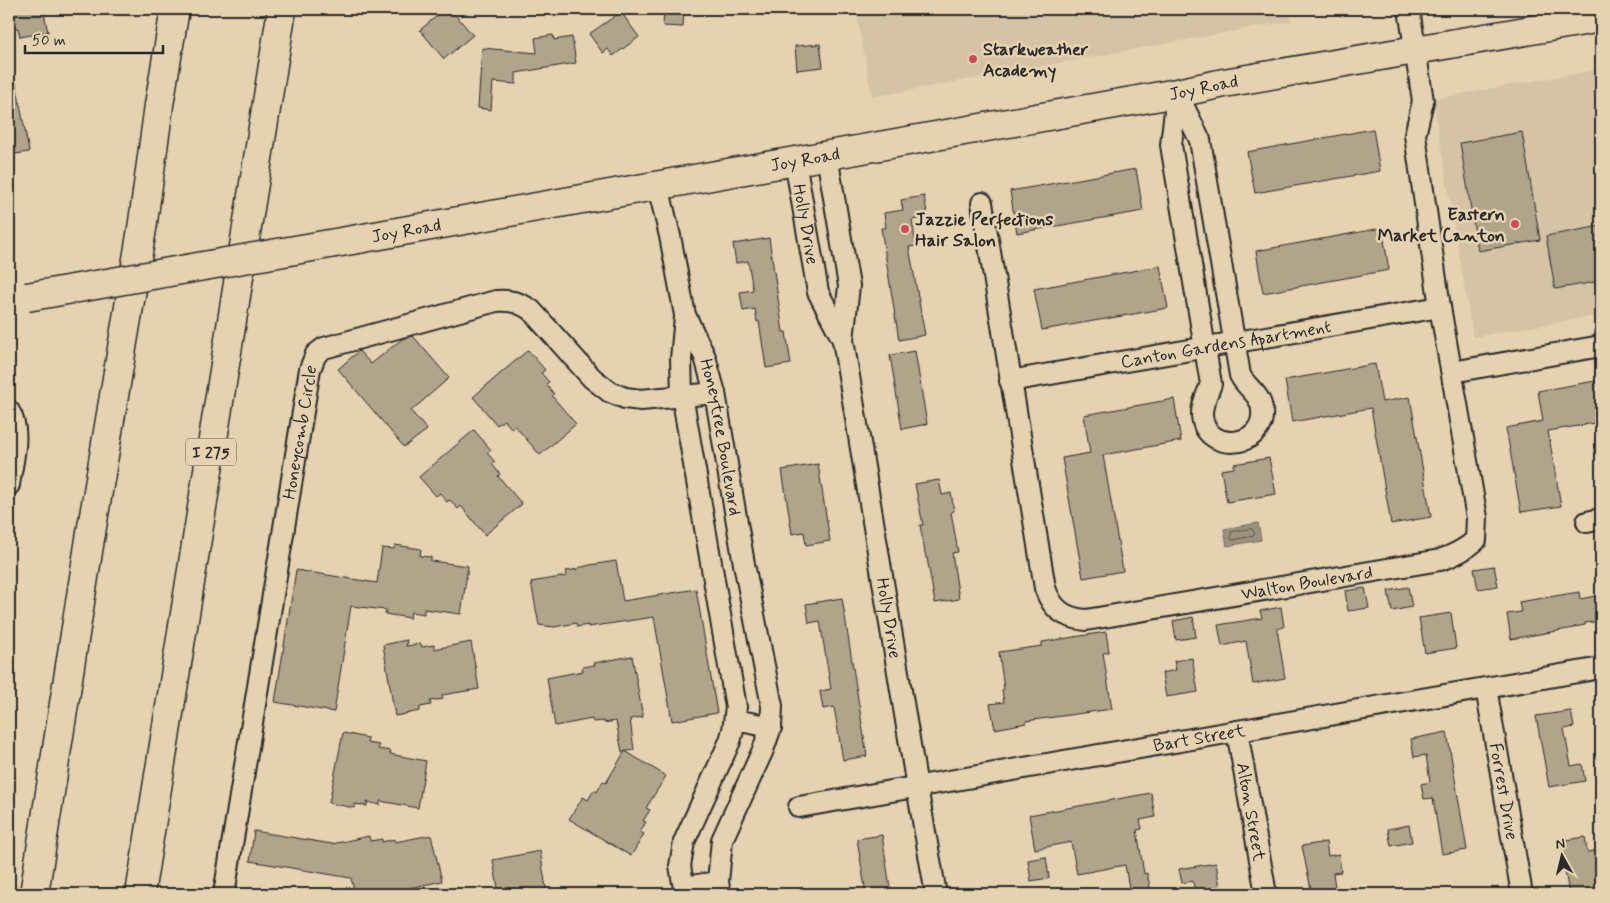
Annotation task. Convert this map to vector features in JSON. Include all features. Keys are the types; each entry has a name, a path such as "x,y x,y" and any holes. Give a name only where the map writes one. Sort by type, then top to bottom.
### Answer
{"main road":[{"path":"34,894 88,548 142,229 159,104 175,9"},
{"name":"I 275","path":"140,894 282,9"},
{"name":"Joy Road","path":"18,299 795,162 1224,83 1601,18"}],"street":[{"name":"Walton Boulevard","path":"982,203 1044,588 1057,611 1074,619 1086,620 1440,560 1457,555 1476,540 1477,518 1440,307 1415,135 1423,101 1409,9"},
{"path":"1177,93 1200,140 1240,375 1244,382 1258,396 1262,408 1262,419 1256,430 1247,439 1237,443 1217,439 1208,430 1203,421 1203,406 1211,384 1172,145 1177,93"},
{"name":"Holly Drive","path":"827,156 849,286 843,340 936,894"},
{"name":"Holly Drive","path":"795,162 818,292 843,340"},
{"name":"Honeytree Boulevard","path":"658,186 670,236 685,315 705,357 715,393 744,564 772,706 771,727 763,750 722,840 719,888 684,891 680,866 684,842 730,741 736,707 710,567 682,395 681,358 685,315"},
{"path":"1186,231 1215,225"},
{"name":"Honeycomb Circle","path":"224,894 310,369 316,354 324,348 496,301 510,300 521,303 531,310 592,378 610,392 625,398 641,400 715,393"},
{"name":"Canton Gardens Apartment","path":"1010,381 1440,307"},
{"path":"1452,372 1601,346"},
{"path":"9,411 16,428 9,485"},
{"path":"710,567 744,564"},
{"name":"Bart Street","path":"798,808 1601,668"},
{"name":"Forrest Drive","path":"1486,688 1522,894"},
{"path":"735,720 771,727"},
{"name":"Alton Street","path":"1237,731 1266,894"}],"shaded area":[{"name":"Starkweather Academy","path":"856,9 1289,9 1291,21 872,97"},
{"path":"1601,69 1601,315 1473,337 1433,99"}],"water":[{"path":"1258,523 1261,540 1227,546 1224,529"}],"building":[{"path":"9,9 43,9 48,32 20,37 18,28 9,30"},
{"path":"445,9 450,9 473,35 444,59 420,30"},
{"path":"664,9 684,9 683,27 663,26"},
{"path":"621,12 639,37 613,56 608,49 603,53 589,34"},
{"path":"553,35 554,40 572,37 576,63 516,73 516,84 493,82 491,110 478,108 482,48 537,53 535,38"},
{"path":"820,44 823,67 797,70 795,46"},
{"path":"16,83 29,152 9,155 9,84"},
{"path":"1373,129 1380,171 1255,193 1247,152"},
{"path":"1522,132 1540,240 1478,251 1460,143"},
{"path":"1136,169 1143,211 1017,233 1010,191"},
{"path":"924,196 928,217 912,220 916,246 909,247 925,335 899,340 881,228 886,228 884,213 903,210 901,200"},
{"path":"1601,226 1601,281 1555,289 1546,236"},
{"path":"1382,228 1389,270 1263,293 1256,251"},
{"path":"769,238 783,332 786,332 791,364 766,368 759,321 757,322 755,309 743,311 740,292 753,290 748,261 736,263 733,244"},
{"path":"1160,266 1168,308 1042,330 1034,289"},
{"path":"413,336 449,378 411,411 427,430 404,447 338,369 359,351 371,364 402,339"},
{"path":"528,350 545,370 541,373 549,382 546,384 554,394 552,396 576,424 540,455 515,426 512,429 504,420 497,425 473,397"},
{"path":"915,351 927,424 902,429 890,355"},
{"path":"1375,364 1382,402 1410,397 1431,517 1391,524 1371,408 1292,422 1285,380"},
{"path":"1601,380 1601,422 1548,431 1561,506 1521,512 1506,428 1543,421 1538,391"},
{"path":"1174,399 1181,441 1103,455 1123,571 1083,578 1062,458 1090,453 1084,415"},
{"path":"474,430 491,450 487,453 495,462 492,464 500,474 498,476 522,504 485,535 461,506 458,509 450,500 447,502 440,493 436,496 419,477"},
{"path":"1269,458 1276,494 1227,502 1221,470 1234,468 1234,464"},
{"path":"818,464 830,541 806,545 804,532 792,534 782,470"},
{"path":"939,480 942,495 951,493 954,511 951,512 958,552 952,553 959,599 935,603 920,525 923,525 915,484"},
{"path":"395,545 421,549 420,556 431,557 431,561 468,566 461,614 424,609 424,614 411,612 410,618 385,614 386,610 351,606 334,712 275,702 296,570 377,583 382,548 394,549"},
{"path":"616,561 623,601 696,589 717,713 672,721 654,617 588,627 588,625 577,627 576,623 554,627 539,625 531,582 567,576 566,571"},
{"path":"1494,566 1498,586 1478,589 1474,569"},
{"path":"1408,587 1412,607 1392,611 1388,591"},
{"path":"1365,588 1369,608 1348,611 1345,591"},
{"path":"1579,592 1580,599 1601,595 1601,621 1585,623 1585,625 1574,628 1511,639 1507,614 1521,612 1519,602"},
{"path":"842,598 867,756 843,760 834,707 823,709 820,691 831,689 820,621 809,623 806,604"},
{"path":"1281,607 1284,627 1277,629 1285,678 1253,684 1246,641 1222,646 1218,625 1262,618 1260,611"},
{"path":"1451,613 1456,648 1425,653 1419,618"},
{"path":"1193,617 1196,637 1176,640 1173,621"},
{"path":"1106,632 1109,652 1103,653 1112,709 1026,721 1026,723 995,729 990,704 1004,702 999,652 1042,646 1042,642"},
{"path":"407,640 406,646 421,644 422,647 434,645 434,649 471,642 479,689 442,695 443,699 430,701 431,705 420,707 420,711 395,716 383,645"},
{"path":"632,656 643,717 630,719 634,750 622,752 616,721 604,723 604,721 593,722 592,719 555,726 547,678 583,671 582,667 595,665 594,663"},
{"path":"1192,658 1198,692 1166,697 1162,673 1176,670 1174,661"},
{"path":"1571,711 1574,727 1564,729 1571,766 1582,764 1585,781 1549,787 1536,716"},
{"path":"1447,732 1467,850 1442,854 1433,798 1424,799 1421,784 1430,782 1426,755 1414,757 1411,739"},
{"path":"343,733 368,738 367,743 379,745 378,749 391,751 390,754 426,761 418,808 380,801 380,805 367,802 367,806 355,804 355,808 329,803"},
{"path":"625,751 666,776 646,808 650,810 643,821 646,822 640,832 644,834 631,856 569,819 583,797 588,800 594,790 597,792 603,781 606,783"},
{"path":"1151,793 1155,817 1140,820 1142,829 1137,830 1144,874 1147,873 1151,892 1130,894 1125,865 1077,874 1071,842 1035,849 1029,815"},
{"path":"1409,825 1412,842 1391,846 1388,829"},
{"path":"254,831 332,844 369,836 370,841 382,839 382,842 395,839 395,842 431,835 442,881 405,889 406,894 355,894 351,878 250,861"},
{"path":"882,835 891,894 866,894 857,839"},
{"path":"1585,837 1587,852 1599,850 1601,894 1569,894 1560,841"},
{"path":"1326,842 1328,856 1339,854 1341,872 1333,873 1336,894 1312,894 1302,846"},
{"path":"540,851 547,894 499,894 493,860"},
{"path":"1046,857 1049,878 1031,881 1028,860"},
{"path":"1216,863 1221,894 1195,894 1193,881 1182,883 1179,869"}],"place":[{"name":"Starkweather Academy","path":"973,59"},
{"name":"Eastern Market Canton","path":"1515,224"},
{"name":"Jazzie Perfections Hair Salon","path":"905,229"}]}
